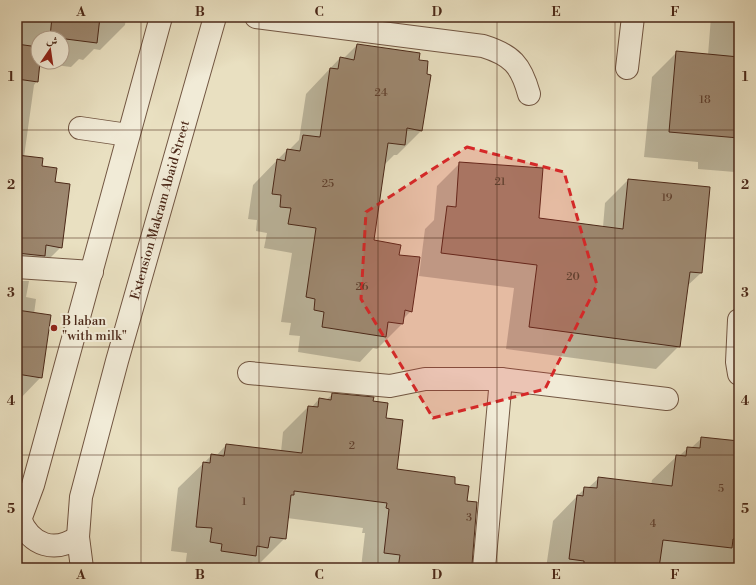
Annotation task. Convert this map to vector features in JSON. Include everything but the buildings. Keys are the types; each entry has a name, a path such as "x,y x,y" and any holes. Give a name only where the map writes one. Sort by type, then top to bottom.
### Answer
{"street":[{"path":"78,537 70,543 60,545 39,543 19,523 33,485 161,17"},
{"name":"Extension Makram Abaid Street","path":"82,568 78,537 81,497 119,353 215,17"},
{"path":"256,17 483,46 500,52 514,62 524,77 529,94"},
{"path":"627,68 633,17"},
{"path":"80,128 128,135"},
{"path":"17,267 92,272"},
{"path":"739,320 737,362 739,374"},
{"path":"249,373 390,386 425,380 501,378 667,399"},
{"path":"484,568 501,378"}],"highlighted area":[{"path":"467,147 564,172 597,285 545,389 433,418 361,299 366,212"}],"place":[{"name":"B laban \"with milk\"","path":"54,328"}]}
